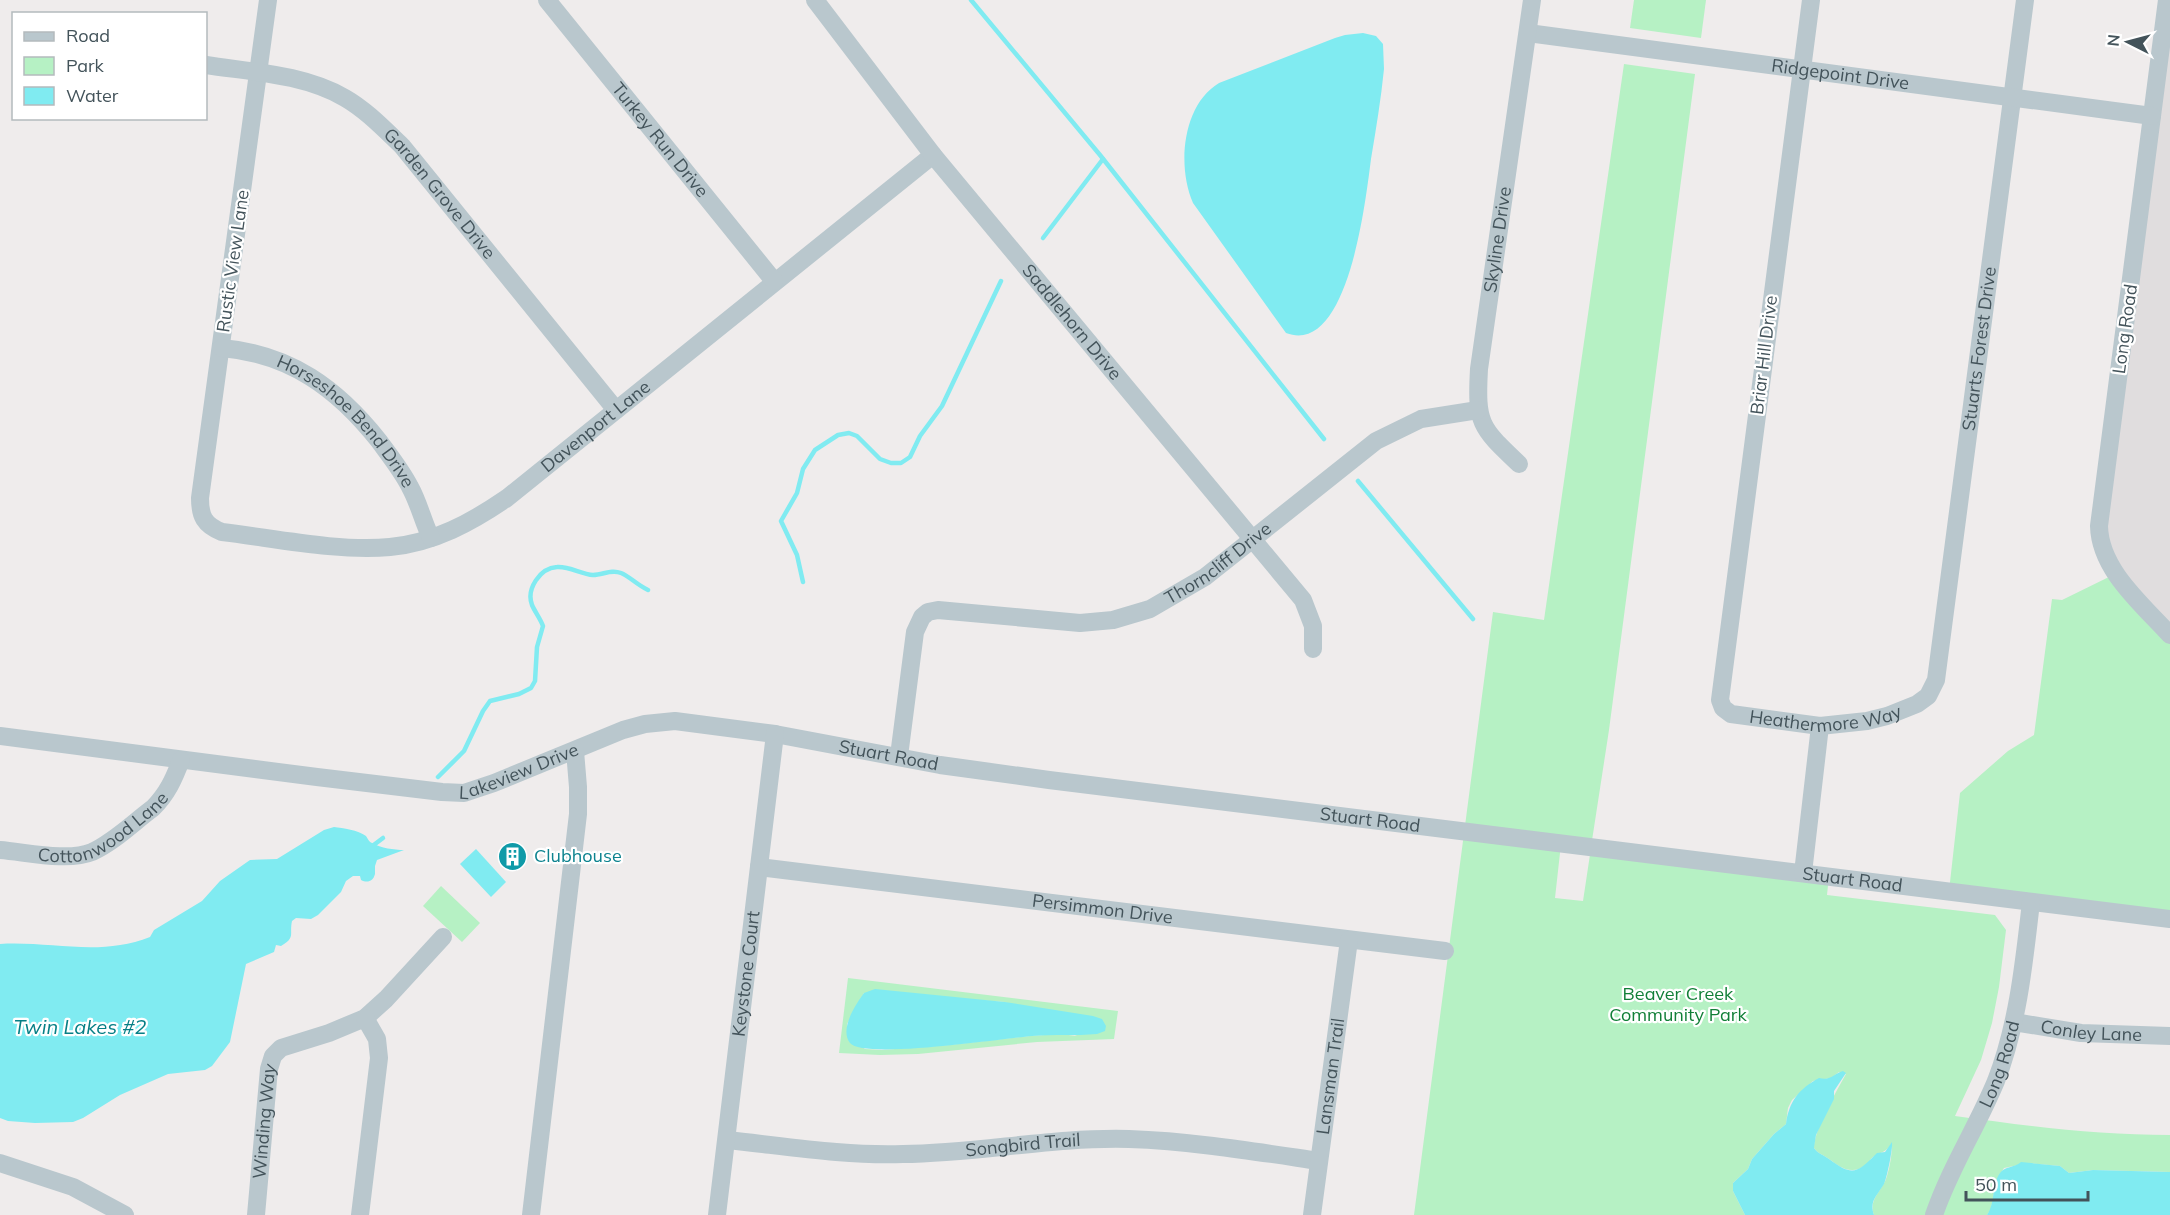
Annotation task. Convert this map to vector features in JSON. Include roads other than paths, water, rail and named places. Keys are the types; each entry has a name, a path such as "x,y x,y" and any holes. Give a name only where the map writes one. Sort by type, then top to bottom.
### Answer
{"street":[{"name":"Rustic View Lane","path":"204,521 200,511 200,498 268,0"},
{"name":"Turkey Run Drive","path":"547,0 774,282"},
{"name":"Saddlehorn Drive","path":"815,0 933,154 1303,600 1313,626 1313,649"},
{"name":"Skyline Drive","path":"1519,464 1488,433 1478,410 1479,369 1532,0"},
{"name":"Briar Hill Drive","path":"1723,708 1720,700 1721,690 1811,0"},
{"name":"Stuarts Forest Drive","path":"1928,696 1936,680 2025,0"},
{"name":"Long Road","path":"2167,0 2099,533 2103,552 2115,574 2170,635"},
{"name":"Ridgepoint Drive","path":"1528,33 2152,116"},
{"name":"Garden Grove Drive","path":"207,65 304,81 330,90 359,108 402,146 616,410"},
{"name":"Davenport Lane","path":"204,521 212,528 222,532 344,547 391,547 452,531 489,511 933,154"},
{"name":"Horseshoe Bend Drive","path":"222,348 280,360 310,376 339,398 362,419 397,464 411,488 431,538"},
{"name":"Thorncliff Drive","path":"899,756 915,632 922,617 928,612 950,610 1080,623 1113,620 1150,609 1205,577 1376,441 1420,419 1478,410"},
{"name":"Heathermore Way","path":"1723,708 1731,714 1820,726 1849,724 1887,716 1917,704 1928,696"},
{"name":"Stuart Road","path":"575,751 623,730 656,722 688,722 775,734 940,765 1049,780 2170,919"},
{"path":"1803,873 1820,726"},
{"name":"Keystone Court","path":"717,1215 775,734"},
{"name":"Lakeview Drive","path":"0,736 435,792 464,793 575,751 578,814 531,1215"},
{"name":"Cottonwood Lane","path":"0,850 66,856 93,851 153,808 167,792 181,760"},
{"name":"Persimmon Drive","path":"759,867 1445,951"},
{"name":"Long Road","path":"1934,1215 1951,1172 1993,1087 2007,1049 2014,1022 2031,902"},
{"name":"Winding Way","path":"256,1215 269,1069 273,1056 285,1045 329,1033 365,1018 386,999 443,937"},
{"name":"Lansman Trail","path":"1312,1215 1349,940"},
{"path":"360,1215 380,1058 377,1039 365,1018"},
{"name":"Conley Lane","path":"2014,1022 2081,1033 2170,1036"},
{"name":"Songbird Trail","path":"727,1140 829,1152 902,1154 1085,1139 1130,1139 1319,1161"},
{"path":"0,1162 73,1187 125,1215"}],"water":[{"path":"1363,33 1376,36 1383,44 1384,69 1359,237 1339,299 1325,321 1308,334 1286,333 1193,203 1185,172 1184,155 1190,121 1197,106 1219,83 1335,38"},
{"name":"Twin Lakes #2","path":"334,827 359,832 371,843 379,846 404,850 377,860 374,877 370,881 361,880 360,876 353,876 346,881 341,892 318,915 311,919 296,918 292,921 291,935 286,943 281,946 276,945 274,952 246,964 230,1042 212,1066 205,1070 168,1074 120,1095 73,1122 35,1123 8,1121 0,1118 0,944 94,947 131,943 150,937 154,930 202,901 220,881 250,860 277,859 324,830"},
{"path":"476,849 506,882 491,897 460,864"},
{"path":"875,989 1005,1002 1093,1016 1102,1019 1106,1026 1105,1031 1097,1034 1032,1036 906,1049 860,1048 850,1043 846,1031 847,1024 864,993"},
{"path":"1843,1071 1846,1073 1834,1091 1834,1099 1816,1135 1814,1148 1844,1168 1854,1170 1864,1165 1877,1153 1885,1152 1892,1142 1885,1181 1872,1206 1874,1215 1745,1215 1733,1191 1733,1183 1748,1169 1752,1159 1774,1134 1786,1124 1792,1102 1801,1091 1819,1078 1829,1078"},
{"path":"2021,1162 2060,1166 2069,1173 2093,1170 2170,1172 2170,1215 1987,1215 1992,1205 1995,1183 2000,1173"}],"waterway":[{"path":"971,0 1100,155 1324,439"},
{"path":"1043,238 1103,159"},
{"path":"803,582 797,555 781,521 797,493 803,469 815,450 838,435 849,433 857,436 880,459 891,463 901,463 910,457 920,436 942,406 1001,281"},
{"path":"1358,481 1473,619"},
{"path":"438,777 464,751 490,701 519,694 531,688 535,681 537,647 543,626 532,605 531,592 540,575 557,567 593,575 617,572 648,590"},
{"path":"371,847 383,838"}],"place":[{"name":"Clubhouse","path":"513,856"}],"park label":[{"name":"Beaver Creek Community Park","path":"1678,1004"}]}
